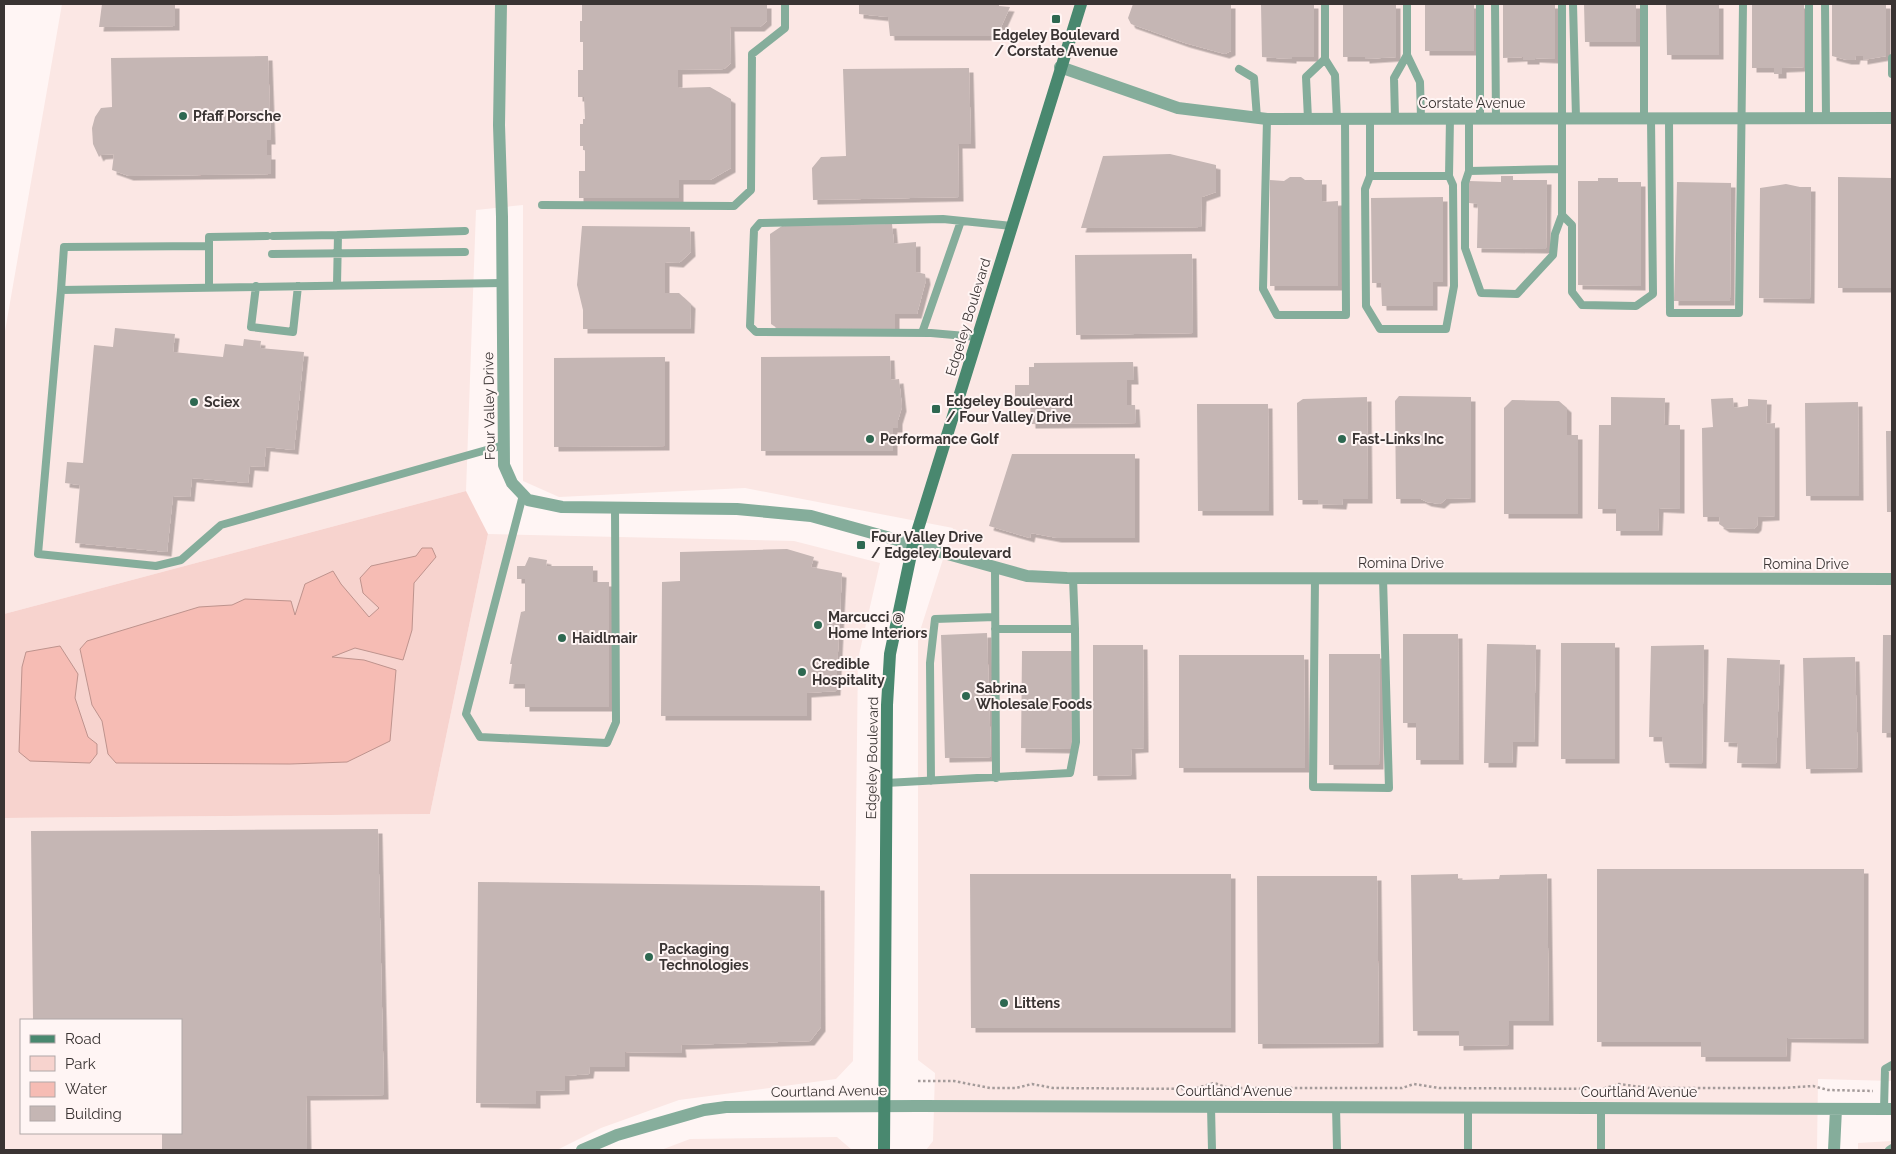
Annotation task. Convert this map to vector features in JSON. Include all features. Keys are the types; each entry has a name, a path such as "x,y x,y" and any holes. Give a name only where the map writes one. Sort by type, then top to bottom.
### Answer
{"street":[{"name":"Four Valley Drive","path":"501,4 499,125 503,283 504,465 512,483 528,500 562,507 737,510 811,516 913,545"},
{"name":"Edgeley Boulevard","path":"884,1150 886,783 890,654 913,545 1081,4"},
{"name":"Corstate Avenue","path":"1060,67 1178,108 1262,119 1892,118"},
{"name":"Romina Drive","path":"913,545 1028,576 1073,578 1892,579"},
{"name":"Courtland Avenue","path":"582,1150 617,1135 704,1110 726,1107 1336,1106 1888,1109"},
{"path":"1834,1150 1836,1109"}],"lane":[{"path":"542,204 734,206 750,190 752,54 785,28 785,4"},
{"path":"1239,69 1254,78 1262,119 1263,289 1277,315 1346,315 1341,119 1335,75 1325,59 1325,4"},
{"path":"1407,4 1407,55 1420,82 1421,118"},
{"path":"1480,4 1474,118 1469,171 1465,183 1465,248 1480,293 1517,294 1553,255 1555,234 1562,215 1562,4"},
{"path":"1495,4 1496,118"},
{"path":"1573,4 1576,118"},
{"path":"1562,215 1572,225 1572,292 1582,305 1636,306 1653,294 1644,4"},
{"path":"1669,119 1670,313 1739,313 1743,4"},
{"path":"1809,119 1810,4"},
{"path":"1825,4 1826,118"},
{"path":"1395,118 1394,78 1407,55"},
{"path":"1892,58 1892,74"},
{"path":"1308,119 1306,77 1325,59"},
{"path":"1370,118 1370,176 1365,189 1366,306 1380,329 1446,329 1454,286 1453,185 1449,176 1450,118"},
{"path":"1469,171 1562,169"},
{"path":"1370,176 1449,176"},
{"path":"977,337 922,333 756,332 750,326 754,230 760,223 943,219 1012,226"},
{"path":"922,333 961,221"},
{"path":"210,287 209,237 465,231"},
{"path":"337,286 338,235"},
{"path":"209,246 64,247 38,554 156,566 181,560 221,525 504,445"},
{"path":"272,254 465,252"},
{"path":"61,290 503,283"},
{"path":"256,286 251,327 293,332 298,286"},
{"path":"523,494 466,714 480,737 607,743 616,722 615,508"},
{"path":"995,567 996,778"},
{"path":"886,783 1070,773 1076,742 1073,578"},
{"path":"1315,578 1313,787 1389,788 1383,578"},
{"path":"931,781 930,663 935,620 995,617"},
{"path":"995,629 1075,629"},
{"path":"1888,1109 1884,1069 1892,1065"},
{"path":"1212,1106 1212,1150"},
{"path":"1336,1106 1337,1150"},
{"path":"1468,1107 1468,1150"},
{"path":"1600,1107 1601,1150"}],"path":[{"path":"918,1081 954,1081 990,1088 1016,1088 1032,1084 1053,1088 1193,1088 1214,1083 1229,1088 1402,1088 1414,1084 1438,1088 1602,1089 1620,1084 1649,1088 1783,1088 1813,1086 1828,1090 1885,1091"}],"shaded area":[{"path":"62,4 1892,4 1892,1081 1818,1079 1817,1150 926,1150 933,1141 935,1073 918,1060 918,637 953,528 745,488 559,497 523,481 523,205 476,210 466,491 4,614 4,337"},
{"path":"488,534 794,541 880,563 858,659 853,1061 836,1079 679,1100 601,1128 557,1150 4,1150 4,818 430,814"},
{"path":"837,1137 852,1150 661,1150 690,1139"},
{"path":"1892,1141 1892,1150 1858,1150 1858,1143"}],"green space":[{"path":"466,491 488,534 430,814 4,818 4,614"}],"water":[{"path":"422,548 432,548 436,557 414,583 412,630 403,660 355,648 332,657 364,660 396,670 390,741 347,762 290,764 116,763 108,754 102,721 92,705 80,649 87,641 199,607 232,605 245,599 291,601 295,615 305,584 333,571 341,584 369,617 379,608 363,593 360,578 371,566 416,556"},
{"path":"60,646 78,674 75,698 88,737 97,744 97,754 90,763 30,761 19,752 22,667 26,652"}],"building":[{"path":"102,4 175,4 175,26 99,27"},
{"path":"582,4 767,4 767,21 760,27 730,27 731,63 724,69 678,70 678,88 710,87 731,99 731,168 710,180 679,180 679,198 579,198 579,171 585,171 585,150 583,150 583,146 580,146 580,124 583,124 583,119 585,119 584,97 578,97 578,70 583,70 583,42 580,42"},
{"path":"859,4 999,4 999,6 1010,7 997,36 890,36 888,17 859,14"},
{"path":"1133,4 1231,4 1231,51 1225,54 1185,43 1131,24 1128,18"},
{"path":"1261,4 1314,4 1314,57 1292,57 1292,59 1262,57"},
{"path":"1343,4 1396,4 1396,57 1365,59 1365,57 1343,57"},
{"path":"1425,4 1474,4 1474,51 1425,51"},
{"path":"1503,4 1555,4 1555,59 1535,58 1535,60 1523,60 1523,57 1503,58"},
{"path":"1584,4 1636,4 1636,42 1585,42"},
{"path":"1666,4 1719,4 1719,55 1667,55"},
{"path":"1752,4 1804,4 1804,67 1782,68 1782,74 1774,74 1774,68 1752,68"},
{"path":"1832,4 1886,4 1886,56 1863,60 1863,56 1856,56 1855,60 1847,60 1832,56"},
{"name":"Pfaff Porsche","path":"268,56 271,140 267,140 267,155 271,155 271,174 129,176 112,170 114,154 101,155 99,157 93,144 92,128 95,117 101,108 112,107 111,58"},
{"path":"969,68 971,144 958,144 959,197 813,200 812,168 821,157 846,156 843,69"},
{"path":"1170,154 1216,165 1216,192 1202,197 1201,227 1081,228 1103,156"},
{"path":"1501,176 1513,176 1513,180 1547,180 1546,249 1477,248 1478,204 1469,203 1469,181 1501,182"},
{"path":"1290,177 1301,177 1305,180 1322,180 1322,202 1338,201 1338,286 1270,286 1270,180 1284,181"},
{"path":"1838,177 1892,178 1892,288 1838,288"},
{"path":"1598,178 1618,178 1618,182 1641,182 1641,286 1578,285 1578,181 1598,181"},
{"path":"1677,182 1731,183 1730,301 1674,301"},
{"path":"1786,184 1811,187 1810,299 1759,298 1760,188"},
{"path":"1443,197 1443,282 1433,282 1433,306 1382,306 1381,283 1372,283 1371,198"},
{"path":"892,224 894,244 916,242 916,272 925,274 926,280 917,314 895,314 895,330 780,330 771,324 770,234 782,226"},
{"path":"582,226 690,227 691,252 679,263 665,262 665,293 679,293 691,304 690,329 583,329 583,310 577,285"},
{"path":"1192,254 1193,333 1076,335 1075,255"},
{"name":"Sciex","path":"115,328 175,334 173,352 223,357 225,344 243,346 244,339 261,341 260,348 304,352 294,450 266,447 264,467 250,466 248,483 192,478 190,497 173,496 167,552 75,543 80,485 65,483 67,462 83,463 94,345 113,347"},
{"path":"890,356 891,380 899,379 902,407 898,428 893,428 893,451 761,451 761,357"},
{"path":"665,357 665,446 554,447 554,358"},
{"path":"1133,362 1134,380 1127,380 1127,405 1135,405 1136,423 1031,424 1030,400 1015,400 1015,385 1029,385 1029,367 1034,367 1034,363"},
{"path":"1399,396 1471,397 1471,498 1446,499 1440,504 1421,499 1396,499 1395,401"},
{"path":"1367,397 1368,499 1343,499 1342,505 1318,504 1318,500 1298,500 1297,403 1303,399"},
{"path":"1611,397 1665,398 1664,425 1680,425 1680,509 1659,508 1658,531 1616,531 1616,509 1598,509 1599,425 1611,425"},
{"path":"1733,398 1734,408 1748,406 1748,399 1767,400 1766,424 1775,423 1775,516 1758,517 1757,526 1754,529 1725,528 1719,524 1720,517 1703,517 1702,428 1713,427 1711,399"},
{"path":"1512,400 1559,401 1567,408 1567,435 1578,435 1578,514 1504,514 1504,408"},
{"path":"1858,402 1859,496 1806,496 1805,403"},
{"path":"1197,404 1268,404 1269,511 1198,511"},
{"path":"1886,431 1892,431 1892,512 1887,512"},
{"path":"1012,454 1135,454 1135,538 1057,538 1031,533 1030,538 989,526"},
{"path":"787,549 814,557 811,567 842,573 836,691 807,693 807,716 661,716 662,582 680,581 680,552"},
{"name":"Haidlmair","path":"529,557 547,560 546,566 593,566 593,582 609,582 609,707 525,707 525,684 509,684 512,664 510,664 521,612 525,611 525,579 517,579 517,566 525,566"},
{"name":"Sabrina Wholesale Foods","path":"987,633 991,757 945,758 941,635"},
{"path":"1403,634 1458,634 1459,760 1416,760 1416,723 1403,723"},
{"path":"1883,635 1892,635 1892,733 1882,733"},
{"path":"1561,643 1615,643 1615,759 1561,759"},
{"path":"1487,644 1536,645 1534,742 1513,742 1512,763 1484,763"},
{"path":"1093,645 1143,645 1144,748 1131,749 1132,775 1093,776"},
{"path":"1704,645 1702,764 1665,763 1662,737 1649,737 1651,646"},
{"path":"1022,651 1072,651 1072,749 1021,748"},
{"path":"1329,654 1380,654 1379,765 1329,765"},
{"path":"1179,655 1304,655 1305,768 1179,768"},
{"path":"1855,657 1858,768 1806,769 1803,658"},
{"path":"1727,658 1780,660 1776,764 1737,763 1738,743 1724,742"},
{"path":"378,829 384,1095 306,1096 307,1150 162,1150 162,1134 182,1134 182,1019 33,1019 31,831"},
{"path":"1597,869 1864,869 1864,1039 1787,1038 1786,1057 1701,1057 1701,1042 1597,1042"},
{"path":"970,874 1231,874 1231,1028 971,1028"},
{"path":"1458,874 1458,880 1499,879 1500,875 1547,874 1549,1021 1509,1021 1509,1045 1459,1046 1459,1031 1413,1031 1411,875"},
{"path":"1257,876 1377,876 1379,1043 1258,1044"},
{"name":"Packaging Technologies","path":"478,882 820,886 821,1027 810,1041 681,1045 682,1053 625,1052 625,1067 590,1067 589,1074 565,1076 565,1090 536,1091 536,1104 476,1103"}],"place":[{"name":"Edgeley Boulevard / Corstate Avenue","path":"1056,19"},
{"name":"Pfaff Porsche","path":"183,116"},
{"name":"Sciex","path":"194,402"},
{"name":"Edgeley Boulevard / Four Valley Drive","path":"936,409"},
{"name":"Performance Golf","path":"870,439"},
{"name":"Fast-Links Inc","path":"1342,439"},
{"name":"Four Valley Drive / Edgeley Boulevard","path":"861,545"},
{"name":"Marcucci @ Home Interiors","path":"818,625"},
{"name":"Haidlmair","path":"562,638"},
{"name":"Credible Hospitality","path":"802,672"},
{"name":"Sabrina Wholesale Foods","path":"966,696"},
{"name":"Packaging Technologies","path":"649,957"},
{"name":"Littens","path":"1004,1003"}]}
